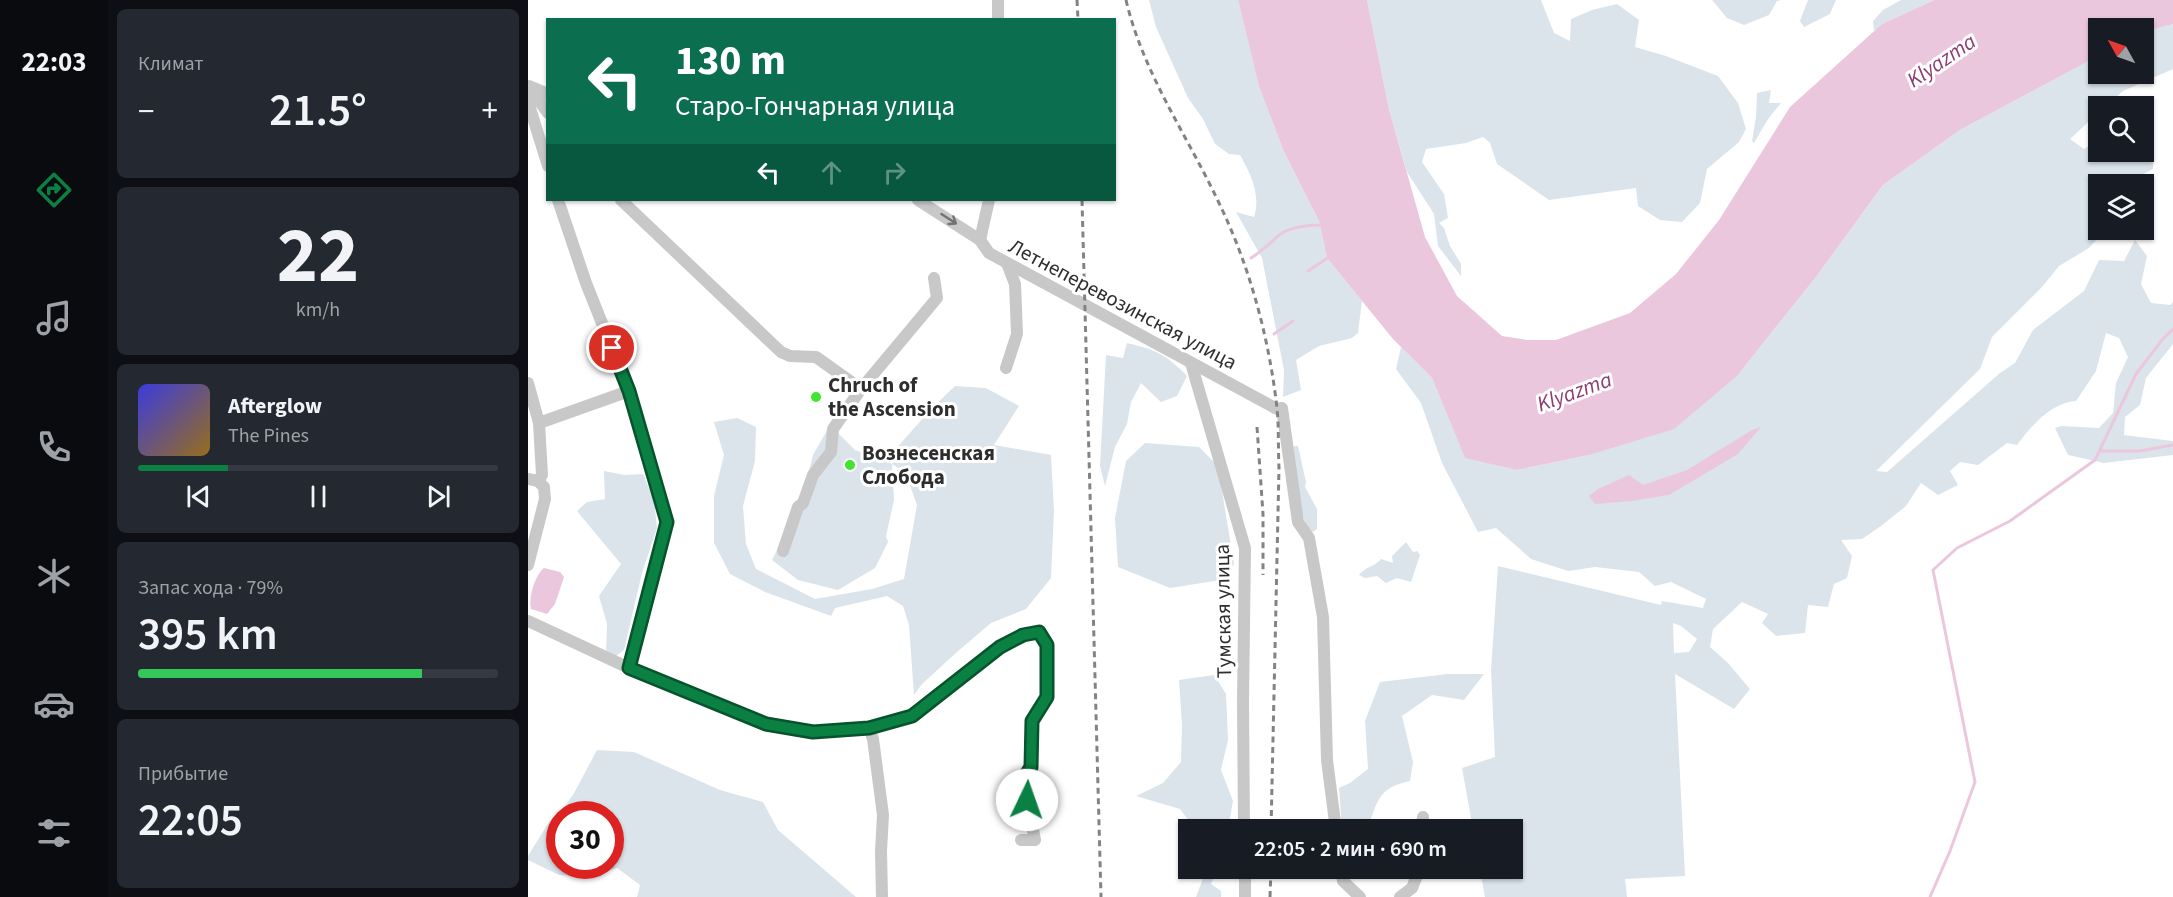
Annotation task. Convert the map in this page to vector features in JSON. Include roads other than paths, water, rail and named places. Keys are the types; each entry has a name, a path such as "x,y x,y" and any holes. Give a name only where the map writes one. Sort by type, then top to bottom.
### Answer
{"street":[{"path":"998,0 998,18"},
{"path":"529,86 546,93"},
{"path":"529,86 546,110"},
{"path":"529,86 530,108 546,160"},
{"path":"558,201 586,283 629,391 667,522 629,668"},
{"path":"622,201 781,352 790,356 816,357 861,388"},
{"name":"Летнеперевозинская улица","path":"920,201 980,240 989,253 1277,409 1282,408 1298,522 1309,538 1323,617 1327,760 1335,819"},
{"path":"980,240 989,201"},
{"path":"1006,368 1017,334 1015,284 1007,263"},
{"path":"783,551 798,507 803,503 813,475 831,452 833,429 861,388 937,298 934,278"},
{"name":"Тумская улица","path":"1191,363 1245,548 1244,819"},
{"path":"528,383 539,423 542,475 533,480 544,487 545,499 528,566"},
{"path":"539,423 629,391"},
{"path":"528,621 629,668 766,724 813,732 869,728 912,716 1000,647 1023,635 1039,632 1047,645 1047,697 1032,721 1031,767 1023,780 1035,840 1021,840"},
{"path":"869,728 873,739 883,815 882,897"},
{"path":"1245,879 1245,897"},
{"path":"1343,879 1360,897"},
{"path":"1400,897 1412,888 1416,879"}],"water":[{"name":"Klyazma","path":"1238,0 1367,0 1389,109 1425,237 1457,296 1502,336 1527,340 1556,340 1630,313 1676,274 1719,220 1790,107 1882,24 1934,0 2173,0 2173,24 2154,29 2154,18 2088,18 2088,61 1960,130 1883,185 1816,277 1737,376 1674,429 1589,455 1517,470 1465,458 1432,378 1393,339 1327,258 1319,221 1284,152 1259,87"},
{"path":"1761,427 1738,454 1669,495 1595,504 1589,496 1598,489 1629,475 1643,485 1687,470 1752,430"},
{"path":"544,568 560,572 564,577 555,604 547,614 531,609 530,604 535,581"}],"waterway":[{"path":"1251,258 1287,230 1322,223"},
{"path":"1308,271 1329,257"},
{"path":"1274,334 1293,321"},
{"path":"1930,897 1950,851 1975,782 1933,570 1957,548 2010,521 2095,460 2136,374 2173,329"},
{"path":"2100,451 2140,451 2173,445"}],"railway":[{"path":"1077,0 1078,18"},
{"path":"1126,0 1143,53 1154,78 1230,227 1257,303 1269,355 1277,408 1279,468 1271,819"},
{"path":"1082,201 1101,897"},
{"path":"1257,427 1263,514 1263,575"},
{"path":"1270,897 1271,879"}],"place":[{"name":"Chruch of the Ascension","path":"816,397"},
{"name":"Вознесенская Слобода","path":"850,465"}]}
